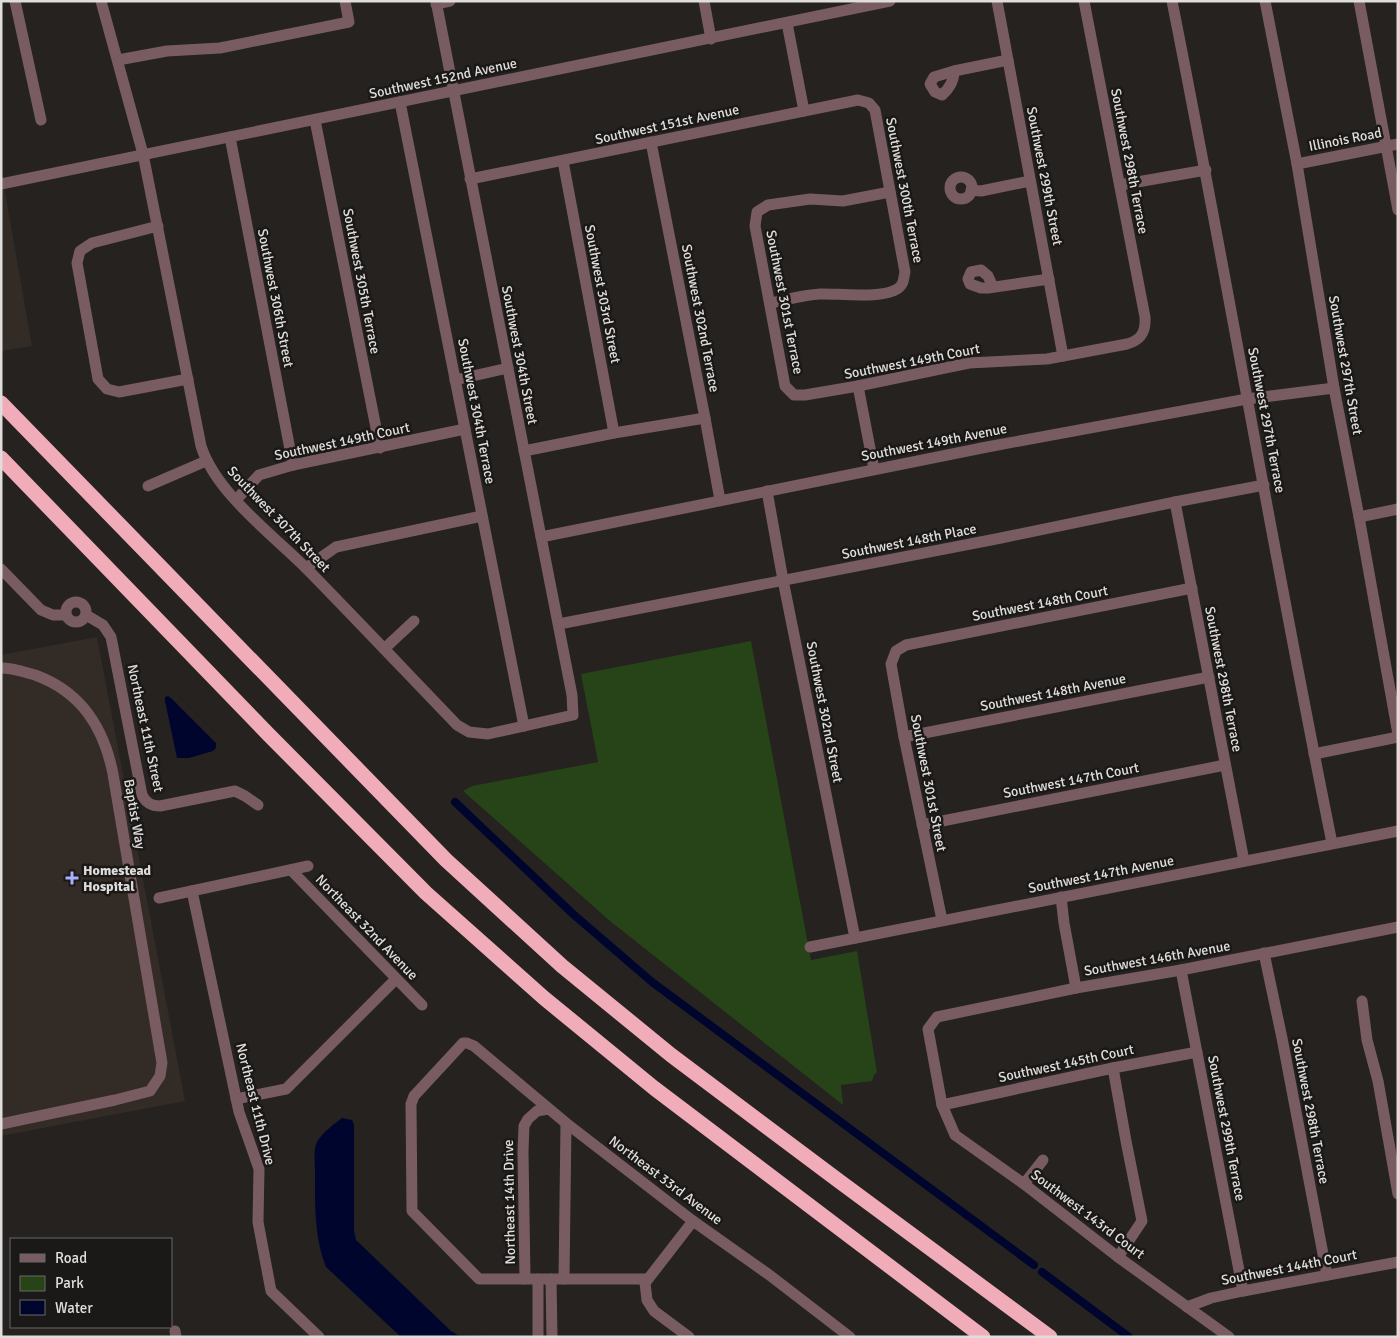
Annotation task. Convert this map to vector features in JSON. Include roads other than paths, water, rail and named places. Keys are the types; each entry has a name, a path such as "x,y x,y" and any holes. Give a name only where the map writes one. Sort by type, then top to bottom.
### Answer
{"highway":[{"path":"1,403 446,860 562,966 671,1055 839,1182 1050,1337"},
{"path":"1,458 269,735 426,893 566,1017 654,1088 983,1337"}],"street":[{"path":"15,1 41,120"},
{"name":"Southwest 307th Street","path":"101,1 143,154 206,461 236,500 306,568 456,726 469,732 488,734 524,726"},
{"path":"118,60 167,51 220,48 349,22 345,1"},
{"path":"436,3 450,1"},
{"path":"704,1 711,39"},
{"name":"Southwest 152nd Avenue","path":"1,184 890,1"},
{"name":"Southwest 299th Street","path":"997,1 1063,356"},
{"name":"Southwest 298th Terrace","path":"1084,1 1146,326"},
{"name":"Southwest 297th Terrace","path":"1172,1 1206,170 1247,399 1332,843"},
{"name":"Southwest 297th Street","path":"1265,1 1297,164 1334,388 1398,735"},
{"path":"1359,1 1398,210"},
{"name":"Southwest 304th Street","path":"436,3 572,696 573,715 524,726"},
{"path":"787,23 804,111"},
{"path":"954,71 1008,60"},
{"name":"Southwest 151st Avenue","path":"470,179 858,100 869,103"},
{"name":"Southwest 304th Terrace","path":"400,102 524,726"},
{"name":"Southwest 300th Terrace","path":"770,303 820,294 878,294 895,290 902,284 905,272 875,110 869,103"},
{"name":"Southwest 305th Terrace","path":"315,120 380,448"},
{"name":"Southwest 306th Street","path":"230,137 294,465"},
{"name":"Southwest 302nd Terrace","path":"650,142 720,500"},
{"name":"Illinois Road","path":"1297,164 1398,144"},
{"name":"Southwest 303rd Street","path":"563,160 614,433"},
{"path":"1120,185 1206,170"},
{"path":"971,190 981,191 1030,181"},
{"name":"Southwest 301st Terrace","path":"794,395 785,386 755,226 757,212 768,205 810,199 844,201 890,192"},
{"path":"158,226 92,243 80,251 76,263 96,369 98,379 107,390 119,392 188,379"},
{"path":"993,287 1049,279"},
{"name":"Southwest 149th Court","path":"794,395 805,395 858,386 969,363 1033,360 1135,342 1142,336 1146,326"},
{"path":"455,380 508,368"},
{"path":"858,386 874,469"},
{"name":"Southwest 149th Avenue","path":"541,537 874,469 1247,399 1334,388"},
{"path":"524,452 614,433 705,418"},
{"name":"Southwest 149th Court","path":"236,500 259,475 294,465 465,429"},
{"path":"148,486 206,461"},
{"name":"Southwest 148th Place","path":"559,624 1264,485"},
{"name":"Southwest 302nd Street","path":"767,491 855,938"},
{"name":"Southwest 298th Terrace","path":"1175,502 1244,861"},
{"path":"1359,517 1398,509"},
{"path":"306,568 336,548 482,516"},
{"path":"1,569 41,610 53,615 66,615 70,621 77,622 83,620 86,615"},
{"name":"Southwest 148th Court","path":"896,651 906,645 1192,588"},
{"name":"Northeast 11th Street","path":"66,615 68,605 77,602 85,607 86,615 103,625 110,634 142,795 147,802 160,806 235,791 258,805"},
{"path":"384,649 414,621"},
{"name":"Southwest 301st Street","path":"896,651 891,664 904,737 942,920"},
{"name":"Baptist Way","path":"1,668 22,671 42,678 67,691 86,710 104,742 113,776 162,1063 157,1083 150,1091 136,1096 1,1124"},
{"name":"Southwest 148th Avenue","path":"904,737 1208,677"},
{"path":"1314,754 1398,735"},
{"name":"Southwest 147th Court","path":"922,825 1225,765"},
{"name":"Southwest 147th Avenue","path":"810,946 1398,830"},
{"name":"Northeast 32nd Avenue","path":"159,898 308,866"},
{"name":"Northeast 32nd Avenue","path":"291,870 422,1004"},
{"name":"Northeast 11th Drive","path":"192,891 239,1112 259,1169 258,1222 271,1291 319,1337"},
{"path":"1060,897 1076,988"},
{"name":"Southwest 146th Avenue","path":"942,1105 928,1028 937,1017 1076,988 1181,970 1398,927"},
{"name":"Southwest 298th Terrace","path":"1264,953 1327,1275"},
{"name":"Southwest 299th Terrace","path":"1181,970 1243,1291"},
{"path":"236,1099 286,1089 396,979"},
{"path":"1362,1001 1367,1040 1378,1081 1397,1188"},
{"name":"Northeast 33rd Avenue","path":"525,1279 479,1279 412,1211 411,1104 414,1096 463,1043 474,1046 566,1123 693,1221 768,1274 850,1337"},
{"name":"Southwest 145th Court","path":"942,1105 1197,1052"},
{"path":"1113,1068 1142,1221 1118,1256"},
{"name":"Southwest 143rd Court","path":"942,1105 955,1135 1024,1184 1229,1337"},
{"name":"Northeast 14th Drive","path":"525,1279 524,1126 528,1119 538,1111 548,1109"},
{"path":"564,1279 566,1123"},
{"path":"1024,1184 1043,1160"},
{"path":"689,1337 654,1311 647,1300 647,1281 693,1221"},
{"name":"Southwest 144th Court","path":"1187,1307 1212,1298 1243,1291 1398,1262"},
{"path":"525,1279 647,1281"},
{"path":"538,1279 538,1337"},
{"path":"551,1279 552,1337"}],"water":[{"path":"168,696 216,743 216,748 213,751 189,758 177,758 165,701 165,697"},
{"path":"342,1118 352,1120 354,1125 354,1231 356,1240 451,1331 458,1335 509,1337 401,1337 326,1267 319,1244 316,1220 314,1157 317,1142 322,1135"}],"waterway":[{"path":"455,802 573,914 652,982 1034,1265"},
{"path":"1042,1272 1129,1337"}],"place":[{"name":"Homestead Hospital","path":"72,878"}]}
